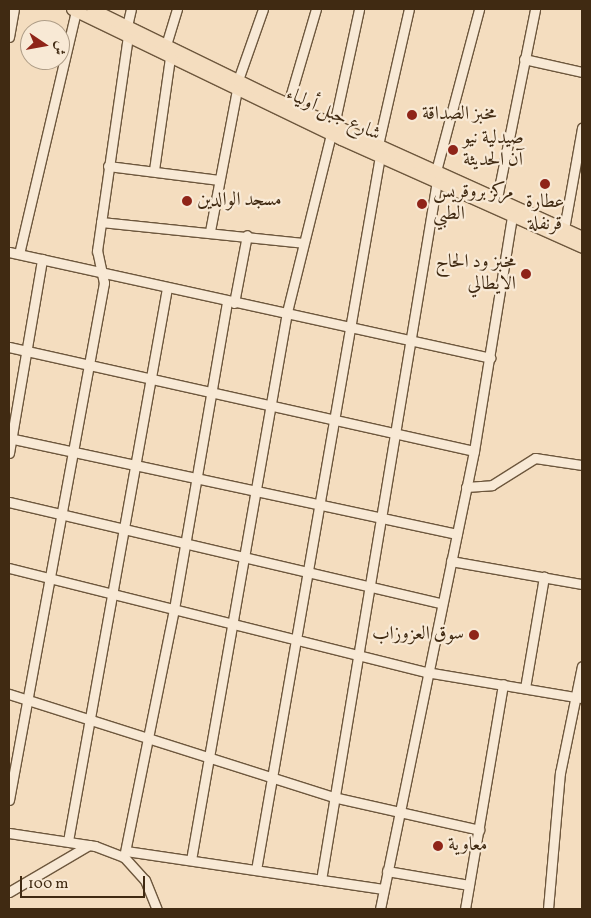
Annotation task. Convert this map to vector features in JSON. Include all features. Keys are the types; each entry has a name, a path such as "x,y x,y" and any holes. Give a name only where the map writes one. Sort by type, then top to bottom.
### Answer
{"main road":[{"name":"شارع جبل أولياء","path":"92,9 170,58 288,104 332,129"},
{"name":"شارع جبل أولياء","path":"74,10 166,45 238,85 513,211 582,247"},
{"name":"شارع جبل أولياء","path":"436,176 497,198 513,211 582,237"}],"street":[{"path":"9,37 14,9"},
{"path":"9,800 52,578 90,364 103,273 97,257 131,9"},
{"path":"166,45 178,9"},
{"path":"210,231 238,85 263,9"},
{"path":"288,104 316,9"},
{"path":"191,860 287,312 359,9"},
{"path":"256,870 331,420 379,151 409,9"},
{"path":"321,880 333,797 436,176 479,9"},
{"path":"497,198 535,9"},
{"path":"19,254 74,10"},
{"path":"154,170 170,58"},
{"path":"524,59 582,72"},
{"path":"564,229 582,128"},
{"path":"108,166 154,170 219,180"},
{"path":"380,909 426,672 474,451 513,211"},
{"path":"102,222 210,231 303,243"},
{"path":"157,909 145,880 125,854 174,609 194,478 210,392 247,235"},
{"path":"9,252 490,358"},
{"path":"9,453 10,438 42,259"},
{"path":"68,841 125,529 149,378 168,288"},
{"path":"9,346 474,451"},
{"path":"10,438 380,520 457,534"},
{"path":"466,487 499,482 534,458 582,465"},
{"path":"9,502 441,603"},
{"path":"451,561 582,584"},
{"path":"9,568 231,623 295,636 426,672 580,697"},
{"path":"525,688 544,577"},
{"path":"548,909 560,773 580,697 582,666"},
{"path":"466,909 503,684"},
{"path":"9,694 29,698 149,740 272,776 333,797 397,815 479,830"},
{"path":"9,832 68,841 125,854 191,860 383,889"},
{"path":"9,892 89,845"},
{"path":"387,871 469,884"}],"place":[{"name":"مخبز الصداقة","path":"412,115"},
{"name":"صيدلية نيو آن الحديثة","path":"453,150"},
{"name":"عطارة قرنفلة","path":"545,184"},
{"name":"مسجد الوالدين","path":"187,201"},
{"name":"مركز بروقريس الطبي","path":"422,204"},
{"name":"مخبز ود الحاج الايطالي","path":"526,274"},
{"name":"سوق العزوزاب","path":"474,635"},
{"name":"معاوية","path":"438,846"}]}
